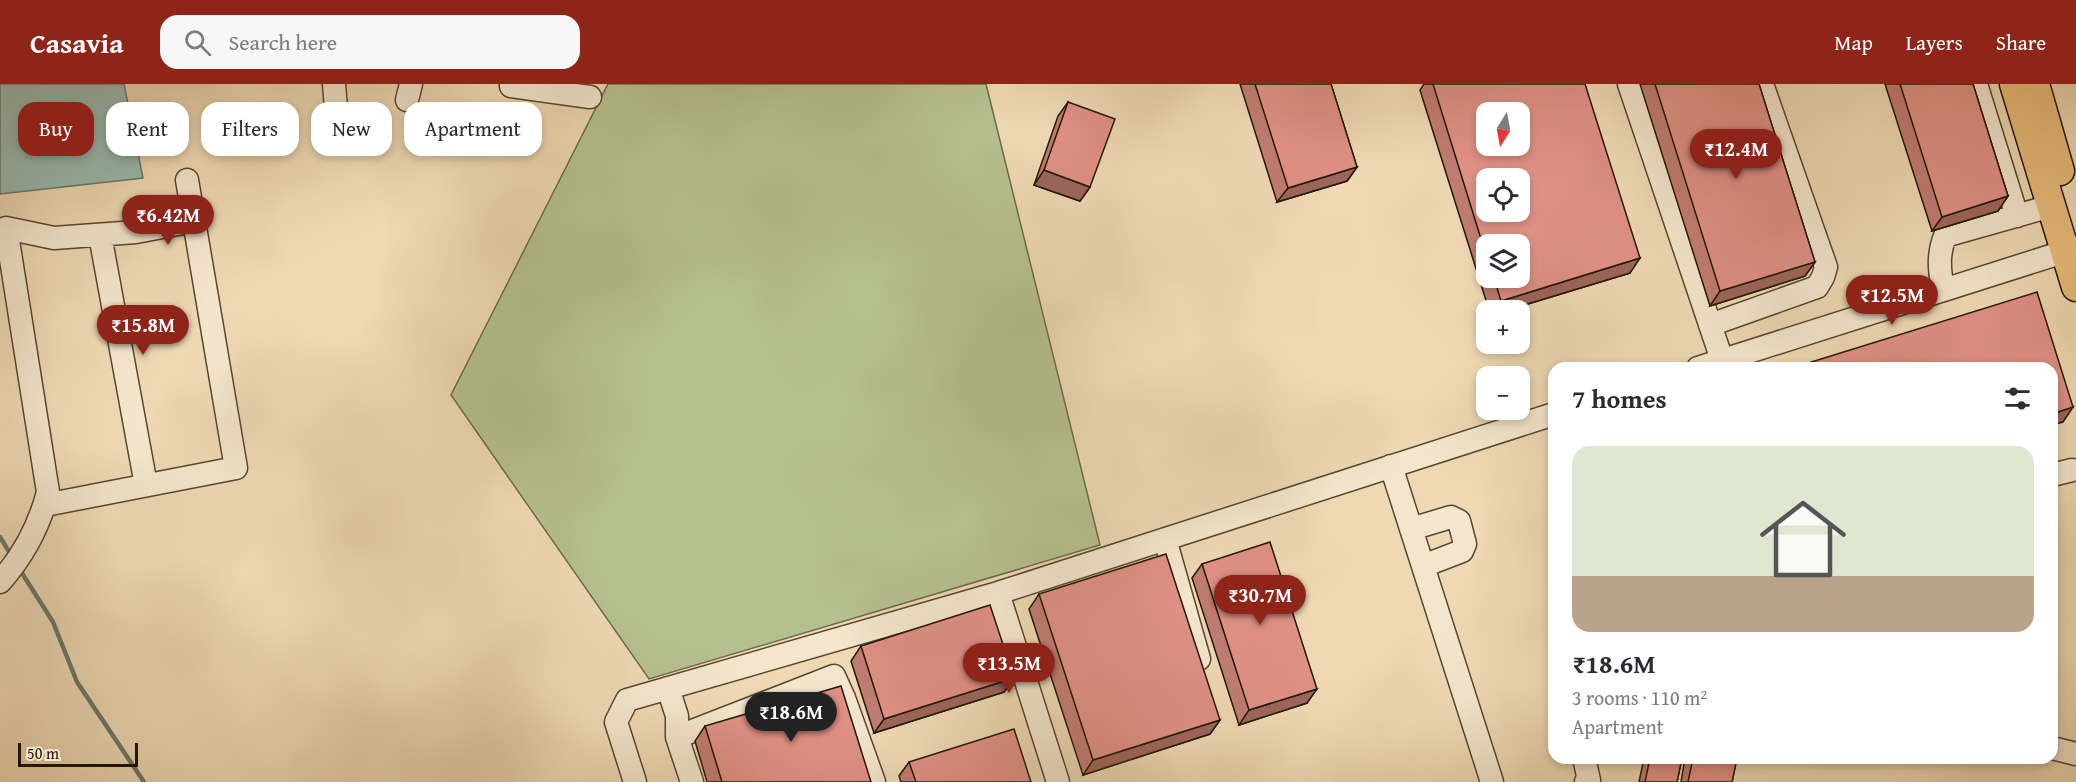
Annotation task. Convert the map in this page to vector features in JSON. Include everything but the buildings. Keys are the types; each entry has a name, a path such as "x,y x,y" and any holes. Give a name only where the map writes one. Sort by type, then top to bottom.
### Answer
{"main road":[{"path":"2013,84 2051,206 2071,250 2076,287"},
{"path":"2035,84 2076,225"}],"street":[{"path":"334,84 336,102"},
{"path":"512,84 511,86 590,97"},
{"path":"1629,84 1710,325 1705,362"},
{"path":"1710,325 1817,287 1826,267 1762,84"},
{"path":"1976,84 2017,216"},
{"path":"45,505 236,468 187,180"},
{"path":"1943,288 1939,269 1940,249 1946,236 2051,206"},
{"path":"0,582 30,542 48,492 6,228 54,238 136,232 194,221"},
{"path":"100,235 146,485"},
{"path":"1714,362 1943,288 2071,250"},
{"path":"630,780 616,722 627,700 998,593 1548,416"},
{"path":"1391,466 1492,782"},
{"path":"1411,530 1451,517 1459,521 1465,543 1462,551 1423,567"},
{"path":"1165,539 1205,684"},
{"path":"1176,576 1198,569"},
{"path":"998,593 1058,782"},
{"path":"677,737 834,676 874,782"},
{"path":"669,688 677,716 677,737 692,782"},
{"path":"2058,750 2076,754"},
{"path":"1585,764 1588,780 1586,782"}],"green space":[{"path":"608,84 986,84 1100,545 649,679 451,395"}],"water":[{"path":"0,84 124,84 128,102 106,102 106,156 139,156 143,178 0,194"}],"waterway":[{"path":"0,537 11,555"},
{"path":"20,570 53,622 77,682 144,782"}]}
